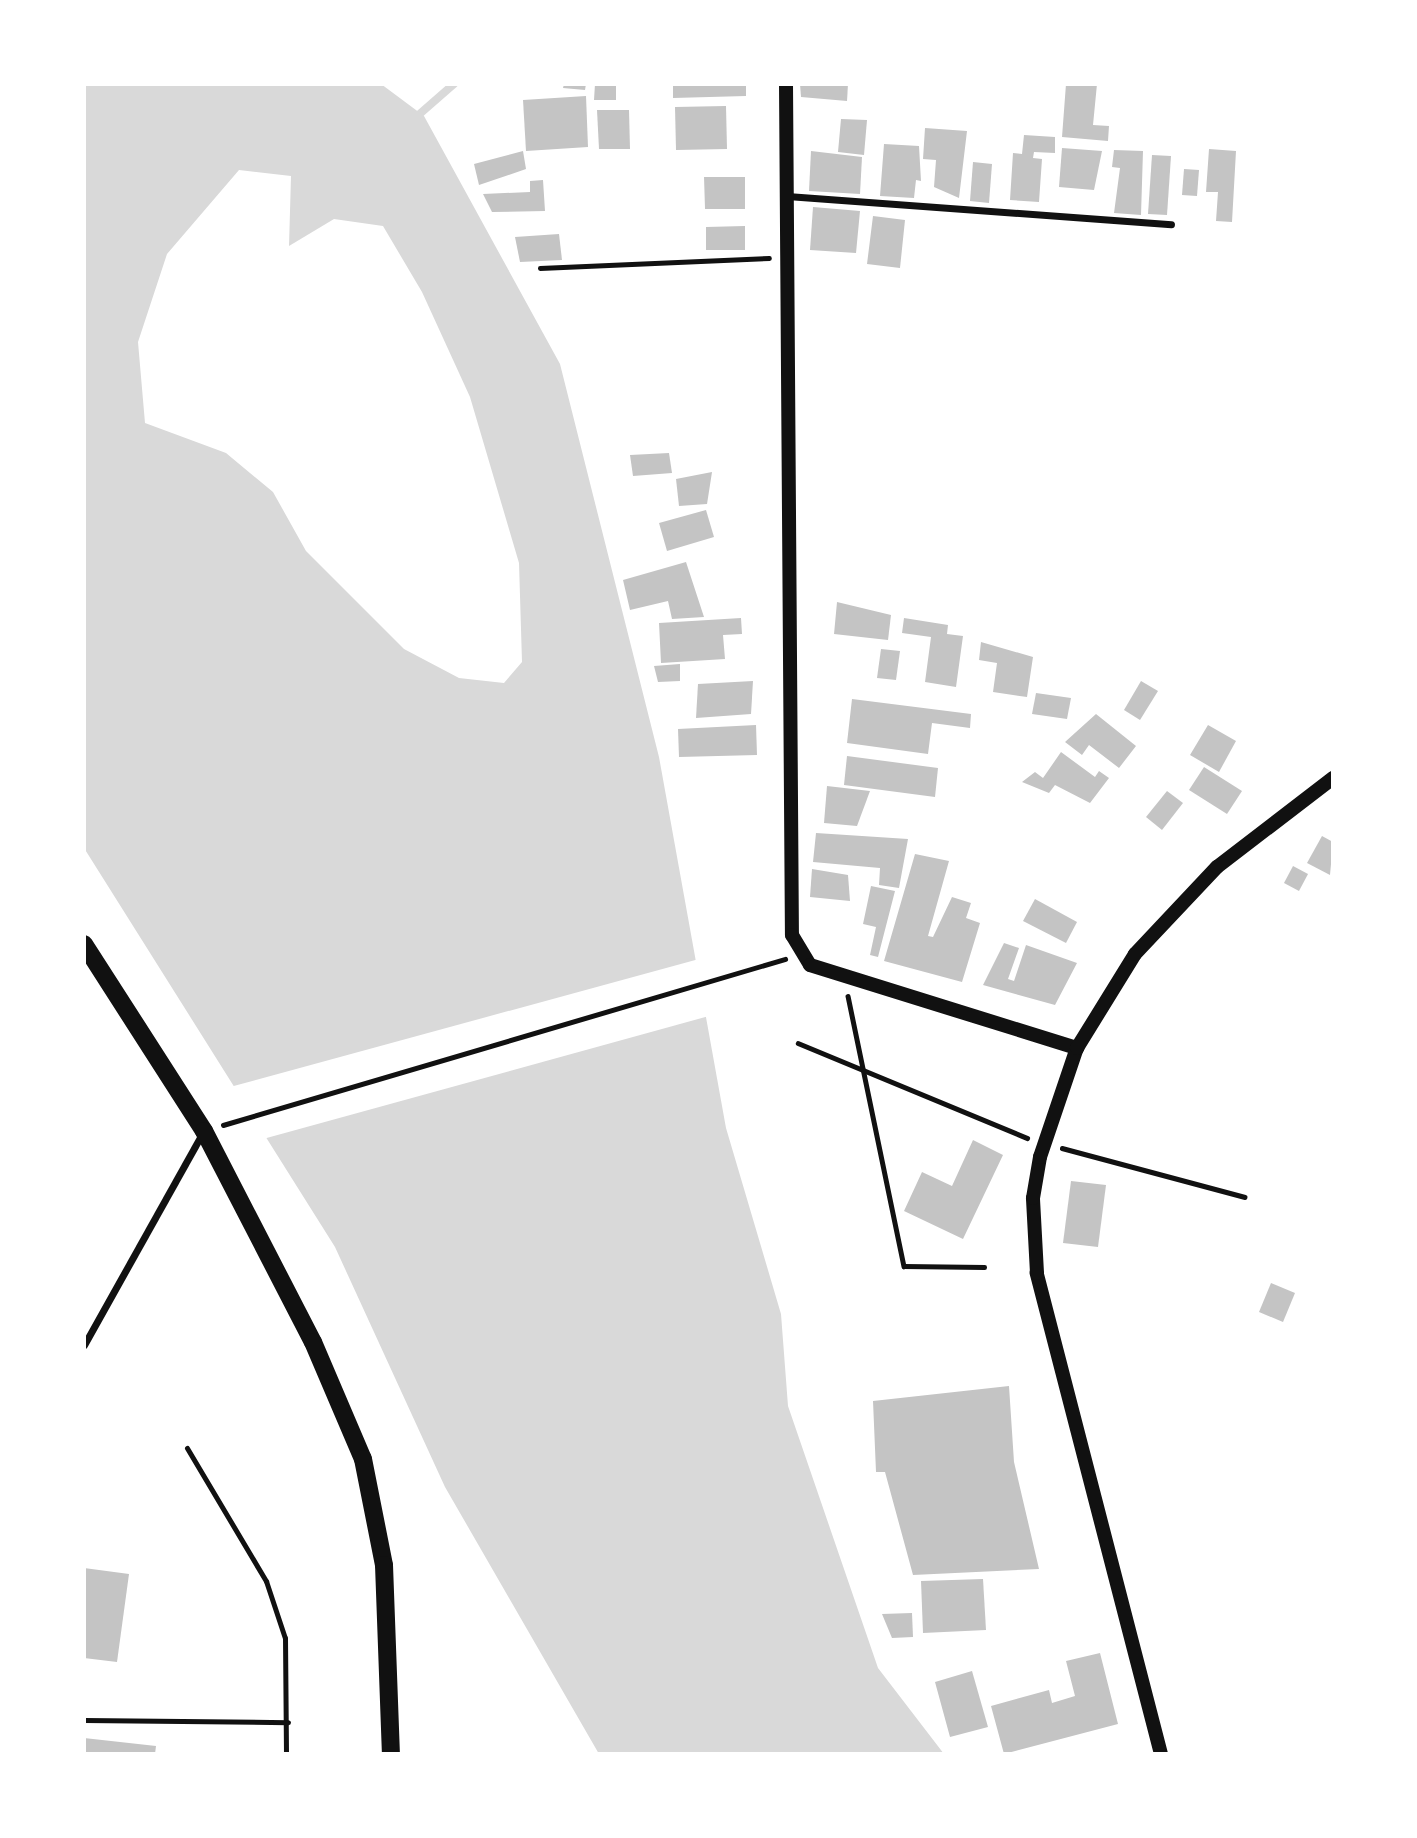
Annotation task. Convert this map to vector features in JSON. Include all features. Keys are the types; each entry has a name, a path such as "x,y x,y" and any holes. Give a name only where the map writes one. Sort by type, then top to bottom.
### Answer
{"main road":[{"path":"786,84 792,935 810,965 1077,1048"},
{"path":"1161,1754 1037,1273 1033,1198 1043,1143 1077,1048 1135,954 1177,906 1333,778"},
{"path":"84,944 204,1131 313,1342 363,1459 384,1565 391,1754"}],"street":[{"path":"786,195 1171,224"},
{"path":"84,1345 87,1332 204,1131"}],"lane":[{"path":"187,1448 266,1581 285,1638 288,1722 286,1754"},
{"path":"84,1720 288,1722"}],"path":[{"path":"540,268 787,257"},
{"path":"227,1124 780,961"},
{"path":"842,975 868,1073 904,1266 984,1267"},
{"path":"798,1043 1015,1135"},
{"path":"1043,1143 1245,1197"}],"shaded area":[{"path":"84,84 381,84 424,116 560,364 659,757 726,1128 781,1314 788,1406 878,1668 944,1754 599,1754 445,1487 335,1247 84,848","holes":["239,170 291,176 289,246 334,219 383,226 422,292 470,397 519,563 522,662 504,683 459,678 404,649 306,551 273,492 226,453 145,423 138,342 167,254"]}],"pier":[{"path":"699,959 709,1016 263,1139 230,1087"}],"building":[{"path":"564,84 586,84 585,90 563,88"},
{"path":"595,84 616,84 616,100 594,100"},
{"path":"673,84 746,84 746,96 673,98"},
{"path":"800,84 848,84 847,101 801,97"},
{"path":"1066,84 1097,84 1093,125 1109,126 1108,141 1062,137"},
{"path":"586,96 588,147 526,151 523,100"},
{"path":"726,106 727,149 676,150 675,107"},
{"path":"597,110 629,110 630,149 599,149"},
{"path":"841,119 867,120 864,155 838,152"},
{"path":"925,128 967,131 959,198 934,187 936,160 923,159"},
{"path":"1024,135 1055,137 1055,153 1034,152 1033,158 1042,159 1039,202 1010,200 1013,153 1022,154"},
{"path":"884,144 919,146 921,181 916,180 914,198 880,196"},
{"path":"1062,148 1102,151 1094,190 1059,187"},
{"path":"1209,149 1236,151 1232,222 1216,221 1218,192 1206,192"},
{"path":"1114,150 1143,151 1141,215 1114,213 1120,168 1112,167"},
{"path":"523,151 526,169 479,185 474,164"},
{"path":"811,151 862,157 860,194 809,191"},
{"path":"1152,155 1171,156 1167,215 1148,214"},
{"path":"973,162 992,164 989,203 970,201"},
{"path":"1184,169 1199,170 1197,196 1182,195"},
{"path":"704,177 745,177 745,209 705,209"},
{"path":"543,180 545,211 492,212 483,194 530,192 530,181"},
{"path":"813,207 860,211 856,253 810,250"},
{"path":"873,216 905,220 900,268 867,264"},
{"path":"745,226 745,250 706,250 706,227"},
{"path":"559,234 562,260 520,262 515,237"},
{"path":"669,453 672,473 633,476 630,455"},
{"path":"712,472 707,504 679,506 676,479"},
{"path":"706,510 714,537 667,551 659,523"},
{"path":"686,562 704,617 672,619 668,601 630,610 623,580"},
{"path":"837,602 891,615 888,640 834,634"},
{"path":"741,618 742,634 723,635 725,659 661,663 659,623"},
{"path":"904,618 948,625 947,634 963,636 956,687 925,682 931,637 902,633"},
{"path":"981,642 1033,657 1027,697 993,692 997,663 979,660"},
{"path":"881,649 900,651 896,680 877,678"},
{"path":"680,664 680,681 658,682 654,666"},
{"path":"753,681 751,714 696,718 698,684"},
{"path":"1141,681 1158,691 1140,720 1124,710"},
{"path":"1036,693 1071,698 1067,719 1032,714"},
{"path":"852,699 971,714 970,728 932,723 928,754 847,743"},
{"path":"1096,714 1136,746 1119,768 1089,745 1082,755 1065,742"},
{"path":"756,725 757,755 679,757 678,729"},
{"path":"1208,725 1236,741 1219,772 1190,755"},
{"path":"1061,752 1095,777 1099,771 1109,778 1090,803 1055,785 1049,793 1022,782 1035,772 1043,778"},
{"path":"847,756 938,768 935,797 844,785"},
{"path":"1204,767 1242,791 1227,814 1189,790"},
{"path":"827,786 870,791 857,826 824,823"},
{"path":"1167,791 1183,803 1162,830 1146,817"},
{"path":"816,833 908,839 899,888 879,885 880,868 813,862"},
{"path":"1322,836 1333,842 1330,875 1307,863"},
{"path":"915,854 949,861 928,936 933,937 952,897 971,903 966,918 980,923 962,982 884,961"},
{"path":"1293,866 1308,874 1299,891 1284,883"},
{"path":"812,869 848,875 850,901 810,897"},
{"path":"871,886 895,891 878,957 870,955 876,927 863,924"},
{"path":"1035,899 1077,922 1066,943 1023,921"},
{"path":"1004,943 1019,948 1008,979 1014,981 1026,945 1077,963 1055,1005 983,985"},
{"path":"973,1140 1003,1155 963,1239 904,1211 922,1172 952,1186"},
{"path":"1071,1181 1106,1185 1098,1247 1063,1243"},
{"path":"1271,1283 1295,1293 1283,1322 1259,1312"},
{"path":"1009,1386 1014,1462 1039,1569 913,1575 885,1472 876,1472 873,1401"},
{"path":"84,1568 129,1574 117,1662 84,1658"},
{"path":"983,1579 986,1630 923,1633 921,1581"},
{"path":"912,1613 913,1637 892,1638 882,1614"},
{"path":"1100,1653 1118,1724 1004,1754 991,1706 1049,1690 1052,1703 1075,1696 1066,1661"},
{"path":"972,1671 988,1727 950,1737 935,1682"},
{"path":"84,1738 156,1746 155,1754 84,1754"}],"waterway":[{"path":"415,118 454,84"}]}
